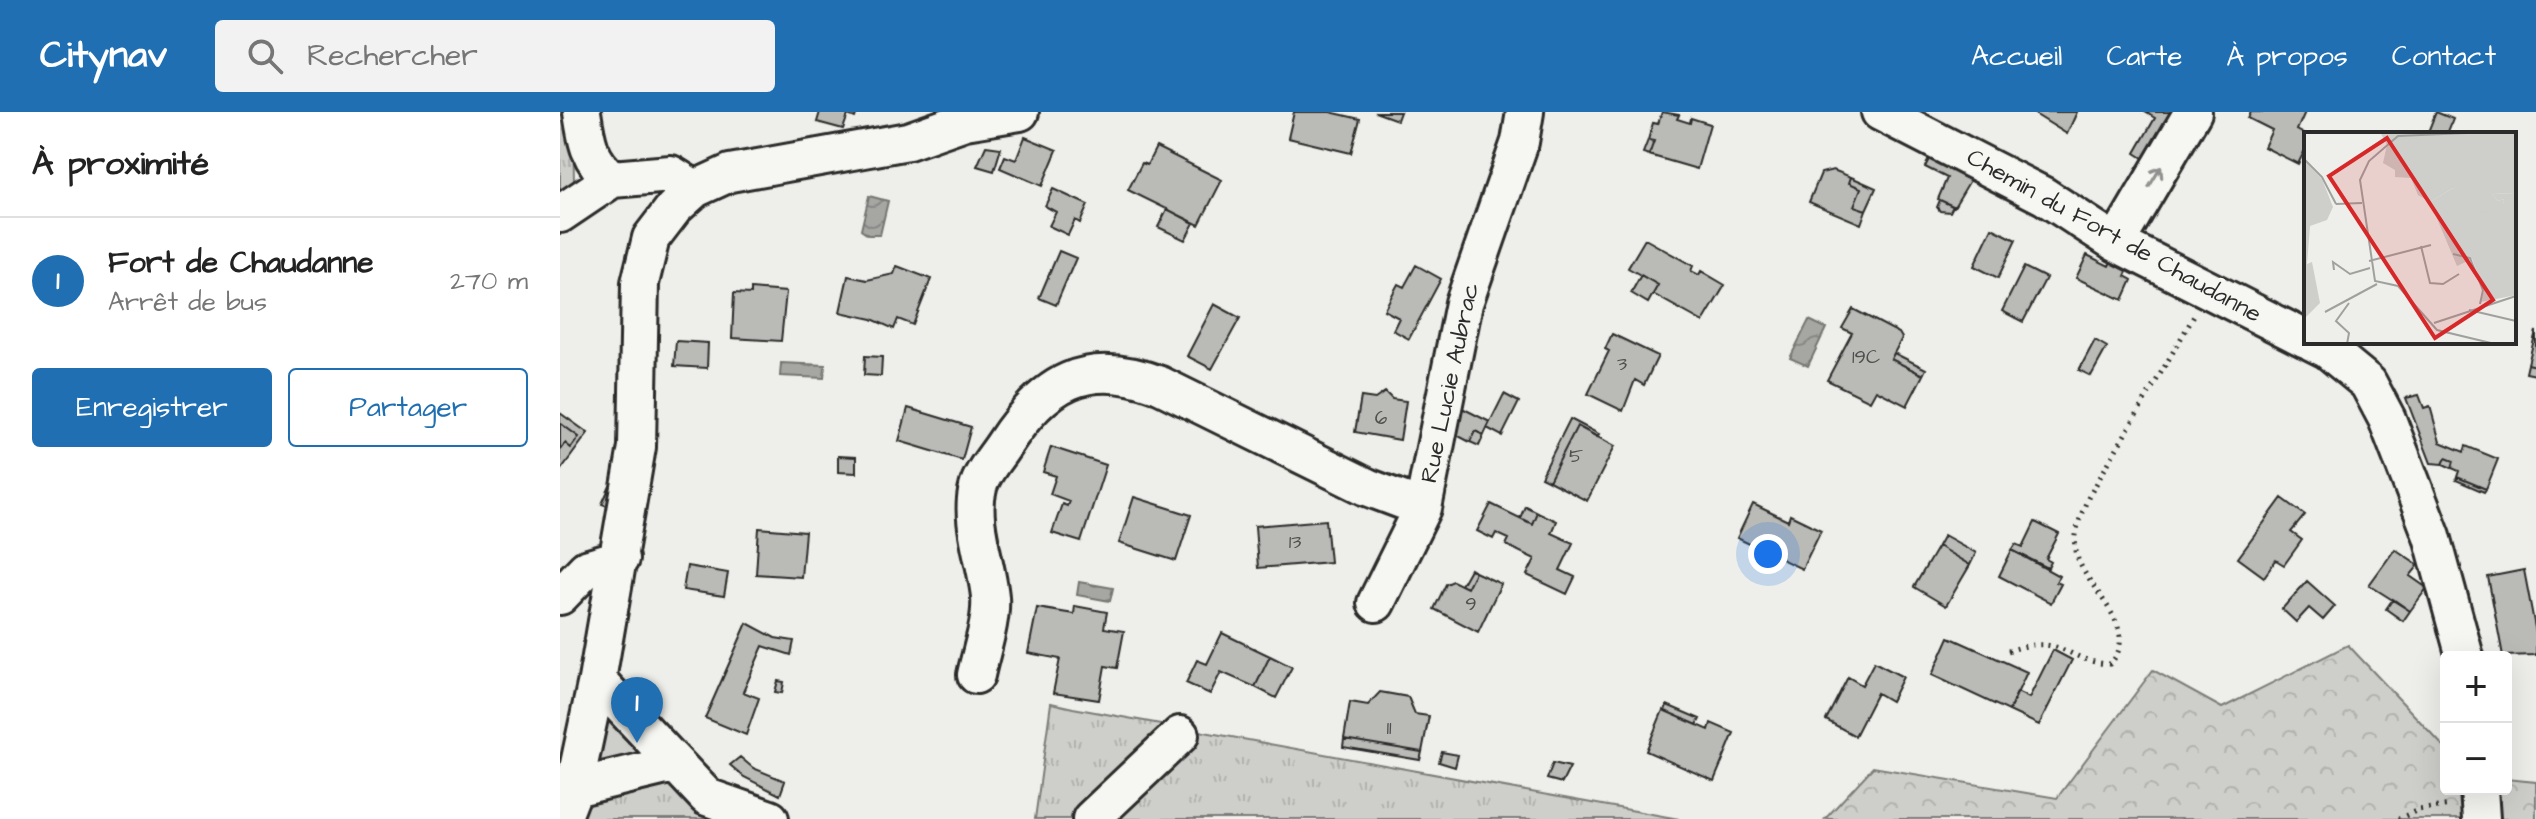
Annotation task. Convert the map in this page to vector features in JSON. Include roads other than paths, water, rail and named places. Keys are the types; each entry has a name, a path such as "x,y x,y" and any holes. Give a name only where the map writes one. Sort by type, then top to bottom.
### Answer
{"street":[{"path":"582,112 586,145 598,168 612,179"},
{"path":"568,804 597,680 637,447 640,283 651,238 674,208 695,189 730,173 908,141 965,121 1020,112"},
{"name":"Rue Lucie Aubrac","path":"1376,603 1423,508 1464,303 1520,142 1525,112"},
{"name":"Chemin du Fort de Chaudanne","path":"1880,112 2044,196 2116,243 2304,338"},
{"path":"2116,243 2193,112"},
{"path":"560,214 612,179 671,174 695,189"},
{"path":"2316,344 2328,350 2368,383 2387,419 2432,536 2463,651"},
{"path":"976,675 990,601 976,507 978,486 1021,418 1061,382 1097,372 1131,374 1160,385 1367,487 1423,508"},
{"path":"560,596 586,569 620,559"},
{"path":"597,680 707,797 770,819"},
{"path":"1091,819 1180,735"},
{"path":"568,804 674,764"}],"water":[{"path":"869,196 888,201 880,235 868,235 861,230"},
{"path":"1809,320 1826,328 1808,366 1790,358"},
{"path":"781,363 825,365 824,378 780,376"},
{"path":"1079,582 1113,588 1110,601 1077,595"}],"place":[{"name":"Fort de Chaudanne","path":"637,743"}]}
